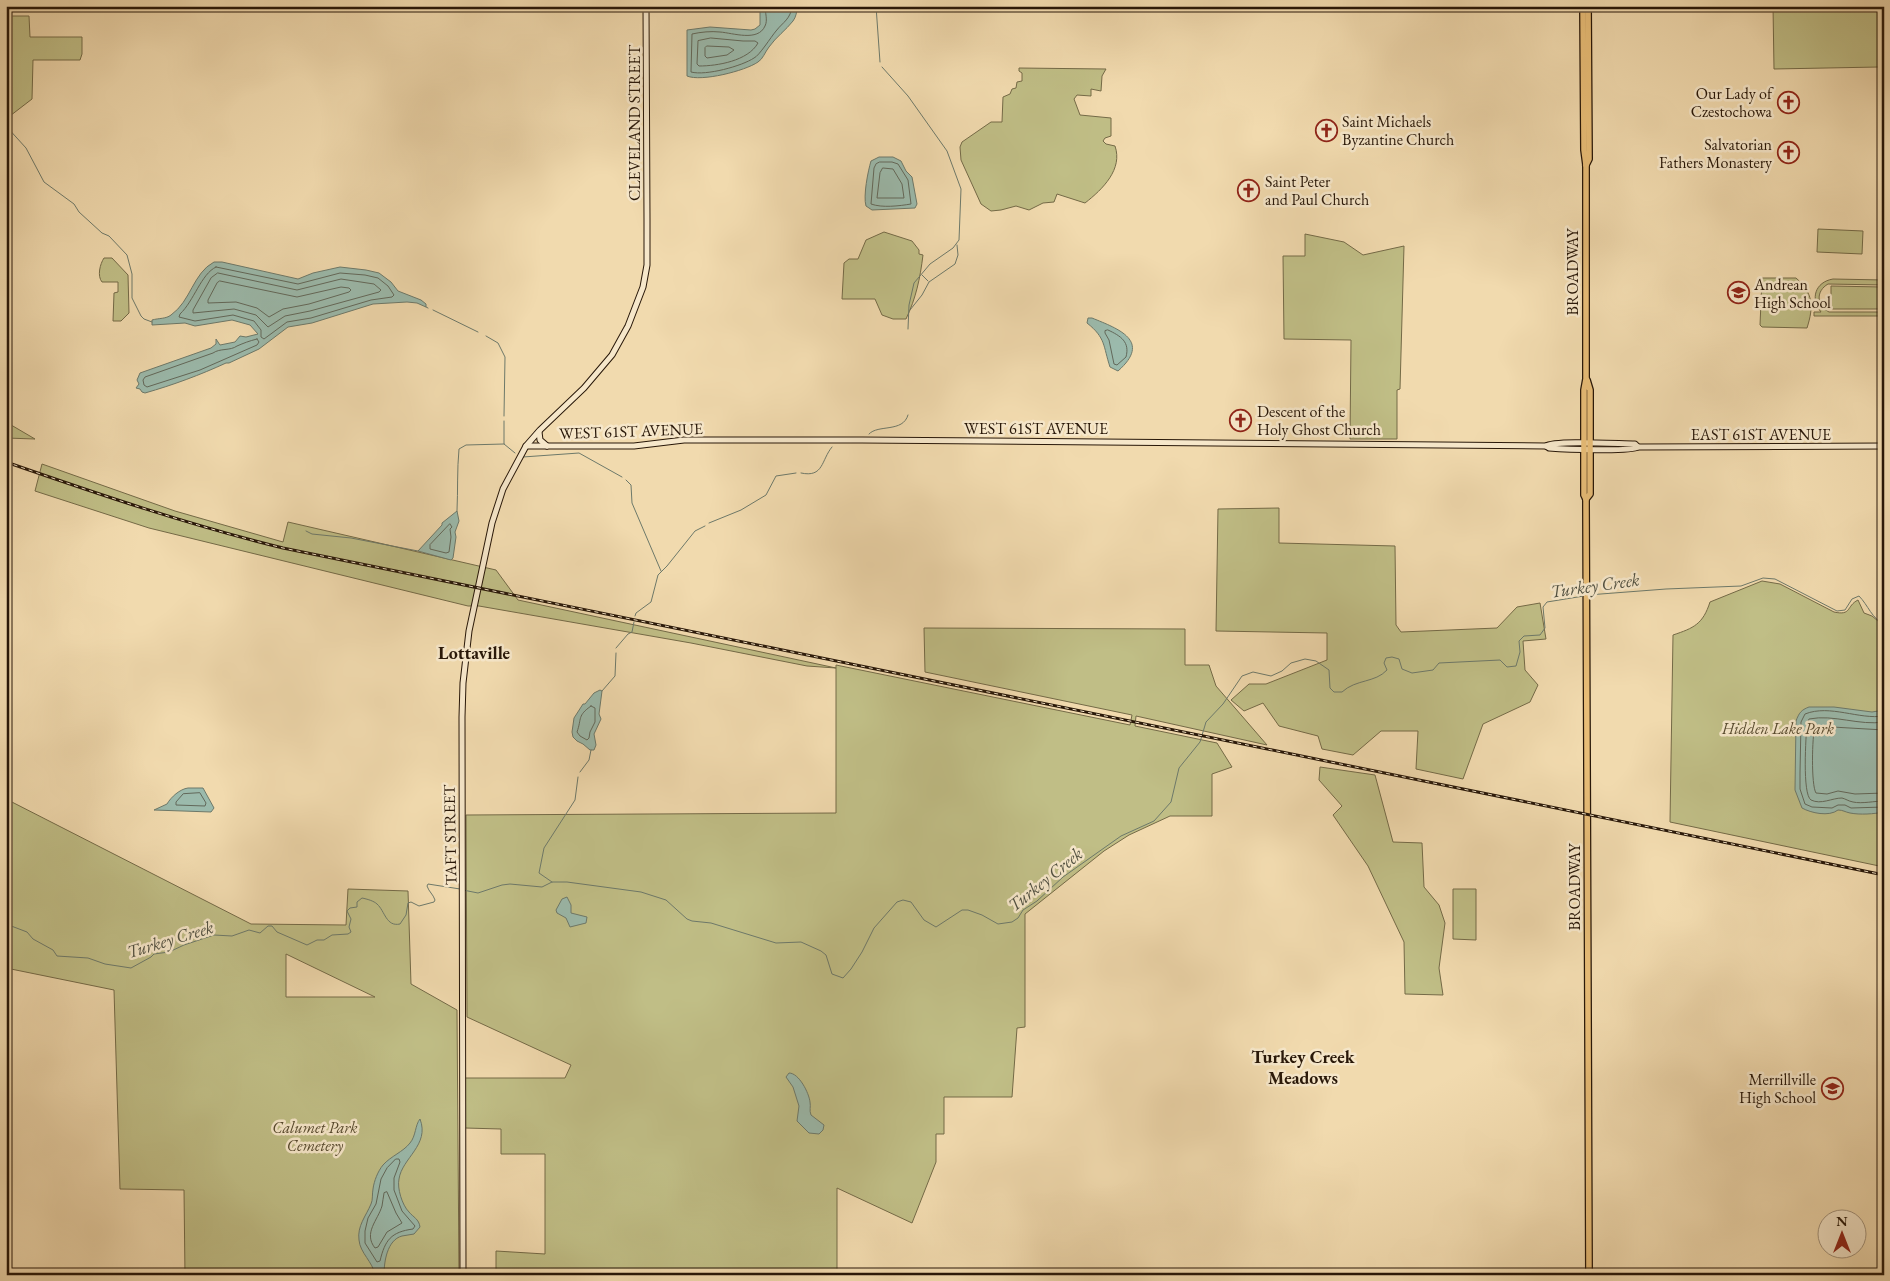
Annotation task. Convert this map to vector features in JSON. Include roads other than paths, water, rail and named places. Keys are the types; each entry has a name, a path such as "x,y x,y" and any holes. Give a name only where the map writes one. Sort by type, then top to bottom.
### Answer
{"main road":[{"name":"CLEVELAND STREET","path":"646,6 647,239"},
{"name":"BROADWAY","path":"1582,6 1584,150 1586,165 1586,379 1584,390 1590,494 1586,499 1589,1275"},
{"name":"BROADWAY","path":"1586,165 1589,159 1588,6"},
{"name":"TAFT STREET","path":"463,1275 464,881 462,714 466,648 483,559 496,506 503,489 526,446 601,370 621,342 643,287 647,265 647,239"},
{"path":"539,432 540,440 548,446"},
{"name":"WEST 61ST AVENUE","path":"526,446 634,446 684,440 827,440 1546,446 1549,448 1587,446"},
{"name":"EAST 61ST AVENUE","path":"1587,446 1635,449 1638,447 1884,446"}],"water":[{"path":"760,6 797,6 793,21 772,43 760,61 723,75 702,78 687,76 687,30 710,27 755,29 760,25"},
{"path":"879,157 893,157 901,161 906,171 912,177 917,204 915,208 872,210 866,206 865,190 871,161"},
{"path":"214,262 222,262 298,279 313,273 340,267 366,270 379,273 391,282 398,291 421,300 426,304 426,307 417,303 407,302 373,304 312,323 288,327 259,349 229,363 166,387 145,393 142,392 136,388 139,384 137,380 140,373 211,348 216,344 216,339 220,345 235,342 240,336 246,337 258,334 250,325 232,320 195,326 185,323 152,325 152,320 167,317 178,309 201,273"},
{"path":"1088,318 1102,322 1121,332 1128,337 1132,344 1132,352 1128,361 1118,371 1110,367 1101,338 1087,323"},
{"path":"457,511 459,521 455,532 453,558 451,560 418,551 442,523"},
{"path":"600,690 602,691 599,714 601,719 594,734 596,745 594,750 590,750 573,737 574,718 583,704"},
{"path":"1809,707 1834,707 1872,712 1884,710 1884,812 1858,814 1838,810 1825,814 1815,813 1802,808 1795,790 1796,721 1801,712"},
{"path":"188,788 203,788 214,808 211,812 154,810 167,804 176,794"},
{"path":"567,897 571,905 571,913 587,917 586,923 570,927 566,918 557,913 556,910 562,899"},
{"path":"789,1073 796,1076 803,1084 809,1098 811,1115 824,1125 823,1130 819,1134 809,1133 797,1121 799,1106 793,1087 786,1077"},
{"path":"420,1119 422,1128 419,1144 401,1171 399,1192 404,1205 417,1220 420,1227 414,1234 402,1236 393,1242 387,1252 384,1275 375,1275 360,1245 359,1235 361,1226 372,1202 374,1183 379,1170 410,1143"}],"waterway":[{"path":"876,6 880,62"},
{"path":"882,67 908,96 947,151 961,189 959,240 953,248 930,264 914,283 909,305 908,329"},
{"path":"6,126 26,148 44,182 74,204 79,212 102,233 109,236 127,255 132,274 132,298 141,316 152,322"},
{"path":"910,310 922,295 929,282 955,264 958,255 957,245"},
{"path":"922,275 928,281"},
{"path":"433,310 478,332"},
{"path":"486,336 498,343 505,357 504,416"},
{"path":"869,434 878,429 901,424 908,415"},
{"path":"504,421 504,444 515,453"},
{"path":"457,511 459,449 466,445 504,444"},
{"path":"801,473 814,473 818,470 832,447"},
{"path":"523,457 579,453 622,477"},
{"path":"709,523 741,510 766,495 776,476 796,473"},
{"path":"626,480 631,485 632,503 661,571"},
{"path":"635,616 636,613 651,602 658,575 695,531 705,526"},
{"path":"306,531 312,534 351,538 418,551"},
{"name":"Turkey Creek","path":"1588,595 1741,586 1763,578 1775,579 1837,611 1845,610 1852,599 1859,596 1873,615 1884,624"},
{"name":"Turkey Creek","path":"463,890 478,893 510,884 542,887 552,882 567,882 641,892 666,900 687,919 692,921 711,923 776,943 801,942 826,955 832,974 843,978 862,952 874,928 897,902 903,900 911,902 924,920 936,927 962,910 982,915 998,924 1012,922 1018,918 1023,910 1037,901 1063,877 1121,836 1154,821 1171,802 1179,768 1200,742 1206,722 1223,704 1242,676 1253,672 1271,676 1282,671 1291,663 1305,659 1316,661 1329,670 1330,688 1334,692 1342,692 1353,685 1382,674 1387,670 1384,663 1386,658 1392,657 1399,659 1402,669 1412,673 1433,670 1439,663 1500,660 1507,667 1516,666 1520,652 1519,641 1524,636 1540,635 1545,628 1543,607 1547,602 1584,596"},
{"path":"616,648 632,632 634,622"},
{"path":"602,691 615,676 616,653"},
{"path":"580,772 589,760 591,750"},
{"path":"552,882 539,873 544,848 575,800 578,777"},
{"name":"Turkey Creek","path":"6,924 27,932 33,939 53,950 57,956 88,958 105,964 131,968 154,954 169,952 214,935 232,936 249,930 260,933 268,926 272,926 277,932 307,945 317,940 324,940 332,935 348,934 351,932 349,927 351,919 347,911 350,908 357,907 357,902 362,898 377,904 389,921 400,924 406,915 408,903 411,902 419,906 434,902 435,900 427,886 428,884 460,889"}],"railway":[{"path":"6,462 178,519 283,548 1884,875"}],"place":[{"name":"Our Lady of Czestochowa","path":"1788,102"},
{"name":"Saint Michaels Byzantine Church","path":"1326,130"},
{"name":"Salvatorian Fathers Monastery","path":"1788,153"},
{"name":"Saint Peter and Paul Church","path":"1249,190"},
{"name":"Andrean High School","path":"1738,293"},
{"name":"Descent of the Holy Ghost Church","path":"1241,420"},
{"name":"Merrillville High School","path":"1832,1088"}],"district":[{"name":"Lottaville","path":"474,652"},
{"name":"Turkey Creek Meadows","path":"1303,1066"}],"park label":[{"name":"Hidden Lake Park","path":"1778,728"},
{"name":"Calumet Park Cemetery","path":"315,1136"}]}
